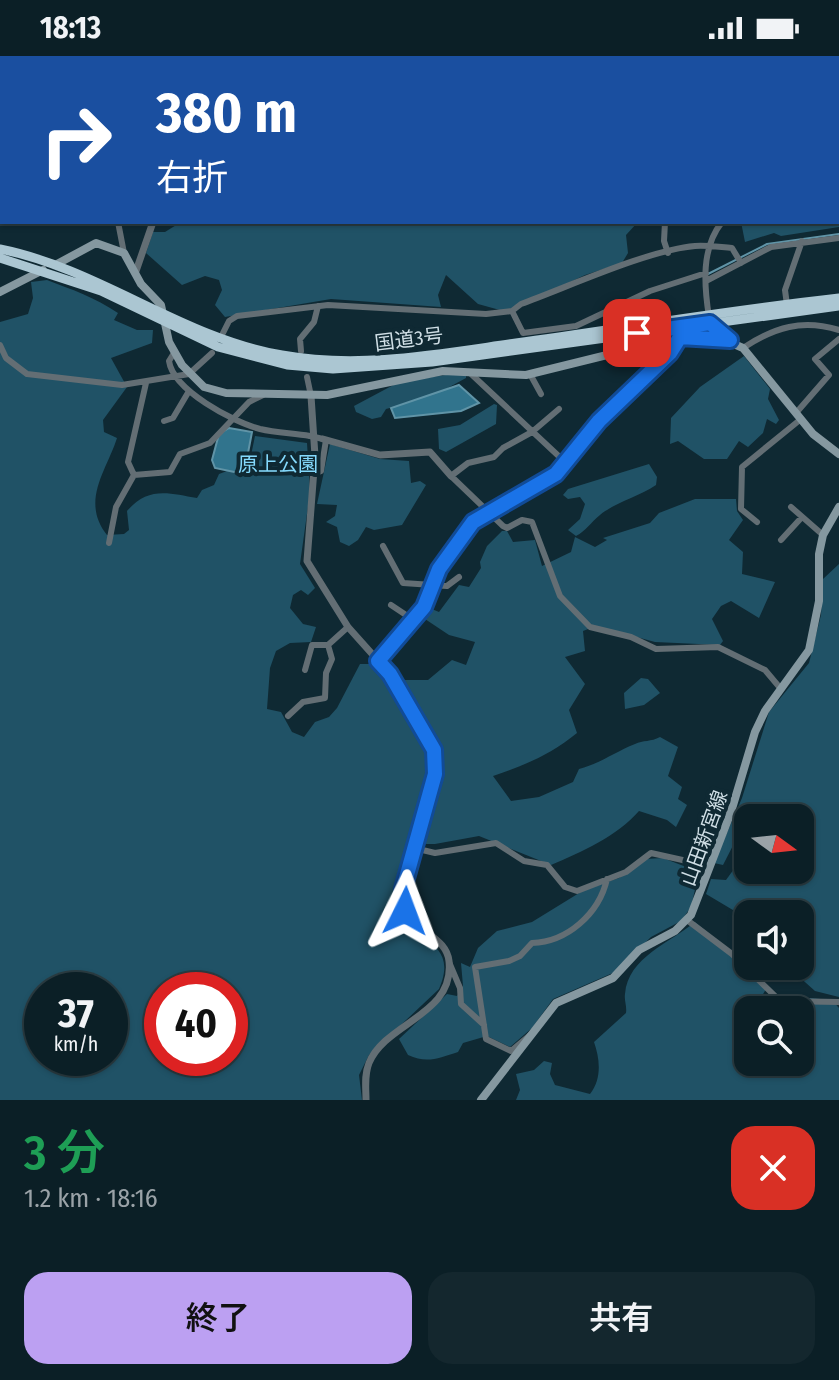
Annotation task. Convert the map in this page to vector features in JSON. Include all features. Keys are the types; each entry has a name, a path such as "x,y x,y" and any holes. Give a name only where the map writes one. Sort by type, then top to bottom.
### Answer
{"highway":[{"name":"国道3号","path":"0,249 57,264 231,342 280,355 359,362 839,306"},
{"name":"国道3号","path":"0,258 44,269 101,291 218,347 287,365 357,369 432,362 839,298"}],"main road":[{"path":"57,264 96,243 124,253 141,284 158,299 168,324 174,353 189,374 204,387 219,392 311,396 335,394 443,371 530,374 680,337 730,340 743,348 798,416 839,453"},
{"path":"0,292 44,269"},
{"name":"山田新宮線","path":"687,920 731,812 755,732 781,689 804,662 809,650 819,601 819,554 823,535 839,507"},
{"path":"481,1100 556,1003 613,978 651,941 675,931 687,920"}],"street":[{"path":"118,224 124,253"},
{"path":"136,271 152,224"},
{"path":"665,224 664,241 668,253"},
{"path":"721,224 709,250 706,281 710,320 730,340"},
{"path":"706,281 771,247 839,238"},
{"path":"787,305 785,290 802,241"},
{"path":"223,333 229,321 237,316 318,306 486,314 512,311 521,304 697,245 709,250 732,248 741,263"},
{"path":"512,311 523,333 576,326 650,291 706,273"},
{"path":"301,351 300,339 314,322 318,306"},
{"path":"743,348 771,331 791,325 821,325 839,330"},
{"path":"378,661 424,607 445,560 473,522 556,474 599,421 670,353 680,337"},
{"path":"757,522 741,509 742,467 798,416 829,375 815,359 839,339"},
{"path":"0,345 6,358 27,374 109,385 146,383 189,374 209,359 212,353"},
{"path":"174,353 169,361 175,378 189,391 235,419 257,428 310,436 380,455 430,452 488,514 507,528 522,520 535,526 560,596 590,627 631,637 656,649 718,647 765,670 781,689"},
{"path":"469,372 488,393 510,407 565,462"},
{"path":"530,374 541,394"},
{"path":"307,377 311,396 314,474 307,561 348,627 390,674 434,750 435,774 403,889 405,911 411,921 442,945 460,988 461,1004 484,1025"},
{"path":"134,475 128,462 146,383"},
{"path":"164,421 173,418 189,391"},
{"path":"134,475 166,475 180,454 210,443 249,402 265,395"},
{"path":"451,476 468,463 494,457 532,432 559,409"},
{"path":"314,474 321,471 325,440"},
{"path":"109,543 116,507 134,475"},
{"path":"791,507 823,535"},
{"path":"781,540 802,517"},
{"path":"383,546 403,583 452,585 459,577"},
{"path":"391,605 412,619"},
{"path":"305,670 312,645 328,645 348,627"},
{"path":"288,716 303,702 325,698 326,673 332,659 328,645"},
{"path":"414,848 435,853 490,841 524,861 547,865 565,887 577,891 626,872 651,853 696,863 713,814 723,809 731,812"},
{"path":"532,1036 527,1034 511,1051 486,1039 475,967 509,961 520,956 526,946 548,943 569,932 597,905 607,879"},
{"path":"687,920 732,954 785,1003 839,1002"},
{"path":"366,1100 370,1060 441,995 448,983 449,962"}],"green space":[{"path":"178,224 636,224 626,235 628,253 622,263 585,275 507,312 478,304 446,275 438,295 441,307 331,299 225,317 215,305 222,290 219,280 205,276 182,285 146,253 153,232 165,232"},
{"path":"741,224 839,224 839,227 781,236 774,233 745,242"},
{"name":"原上公園","path":"47,280 92,298 118,313 114,320 137,330 153,330 152,343 111,358 127,387 103,420 104,432 117,438 96,498 99,522 107,535 124,534 129,530 127,511 143,498 159,493 197,498 202,490 214,485 219,474 235,468 248,470 255,436 307,443 310,492 300,564 315,588 308,595 301,590 293,595 290,608 303,624 316,627 311,642 290,643 276,651 270,668 267,709 281,712 292,732 304,737 315,722 329,717 337,708 360,664 370,664 389,684 407,712 423,742 431,767 406,863 399,908 412,929 438,950 444,972 439,989 369,1055 359,1075 362,1100 0,1100 0,322 28,314 33,298 31,282"},
{"path":"744,356 770,389 768,399 779,420 776,424 767,419 763,433 748,447 739,441 727,459 704,459 678,441 670,444 671,418 700,387"},
{"path":"452,374 466,375 466,378 431,397 386,409 381,417 372,419 356,412 354,406 399,382"},
{"path":"497,405 496,424 446,452 439,449 438,429 460,425"},
{"path":"330,444 380,459 409,461 411,483 420,481 426,485 402,525 374,530 366,527 358,540 349,546 340,542 337,527 326,522 335,516 337,505 317,504"},
{"path":"649,464 657,477 656,485 606,511 576,536 568,530 580,519 585,504 580,497 568,499 563,495 568,489"},
{"path":"695,499 736,499 737,511 743,520 729,540 743,552 742,574 775,582 759,618 731,601 721,606 712,619 723,641 720,645 655,642 596,626 583,631 585,651 565,657 585,684 569,710 577,733 537,759 493,776 511,801 539,797 573,782 579,769 638,743 660,737 678,747 668,776 682,787 678,799 687,805 676,827 667,820 639,811 610,836 551,865 479,836 420,844 438,759 431,738 399,680 428,680 452,660 466,665 475,642 449,635 419,615 427,607 439,612 459,585 469,587 481,568 480,562 487,546 502,531 507,531 513,542 535,540 542,566 571,552 575,537 595,547 607,540 603,538 650,523 659,513"},
{"path":"839,564 839,997 815,991 803,980 814,980 814,900 734,900 734,911 706,894 711,879 726,880 734,869 734,884 814,884 814,804 739,804 769,712 809,663 821,615 823,579"},
{"path":"641,678 648,679 660,693 644,705 625,709 624,693"},
{"path":"734,817 734,844 723,865 714,863"},
{"path":"663,858 699,872 691,907 681,921 651,937 615,972 553,999 532,1028 510,1047 487,1036 463,1043 458,1052 439,1058 427,1060 408,1055 399,1039 447,994 457,996 463,986 461,963 470,967 478,948 497,931 532,922 584,890 619,878 645,859"},
{"path":"695,922 734,954 734,980 761,980 766,989 762,996 734,996 734,1076 814,1076 814,998 832,1000 839,1008 839,1100 516,1100 520,1090 516,1074 534,1070 544,1061 552,1063 550,1074 555,1085 590,1094 597,1082 599,1069 594,1042 626,1013 628,981 642,960"}],"shaded area":[{"path":"459,385 479,403 461,411 395,418 391,408"},
{"path":"229,428 252,432 244,474 215,468 212,460 219,434"}],"waterway":[{"path":"708,274 767,244 839,234"}],"route":[{"path":"405,911 403,889 435,774 435,759 434,750 390,674 378,661 424,607 439,569 473,522 486,513 491,515 556,474 599,421 670,353 680,337 730,340 710,323 637,333"}]}
